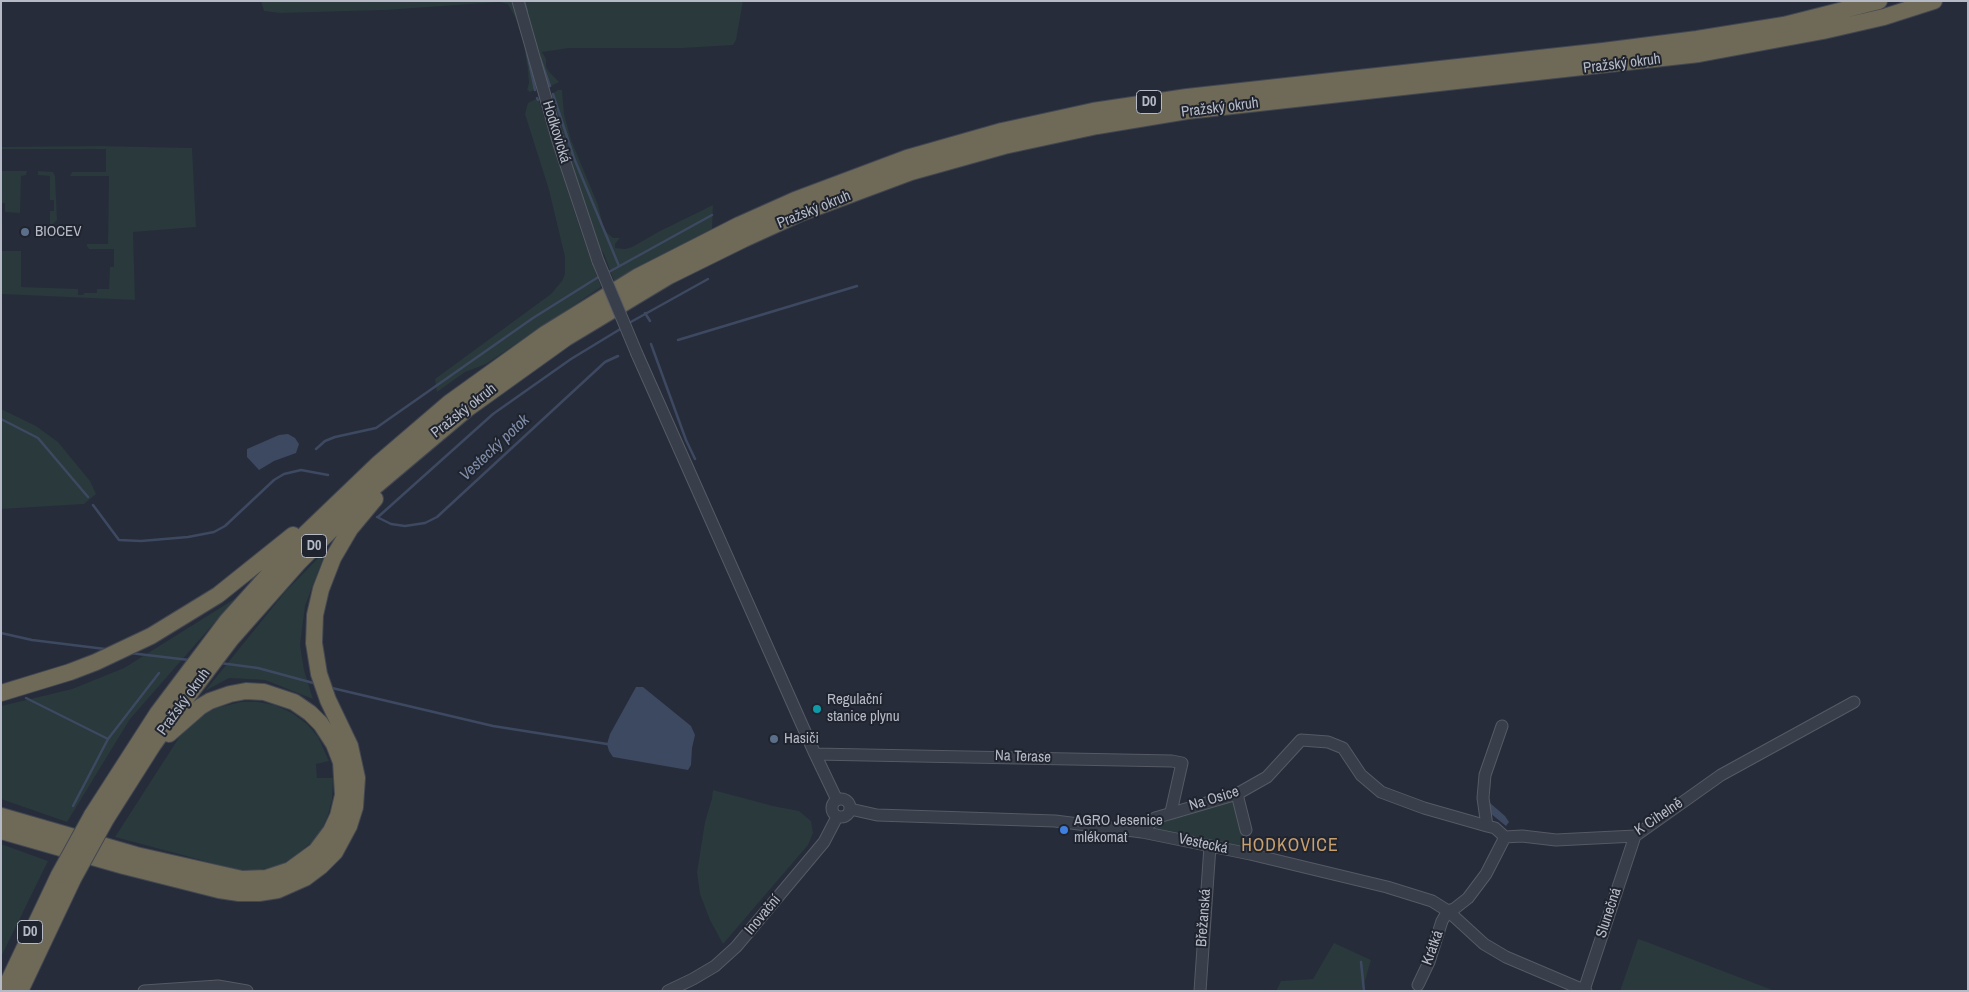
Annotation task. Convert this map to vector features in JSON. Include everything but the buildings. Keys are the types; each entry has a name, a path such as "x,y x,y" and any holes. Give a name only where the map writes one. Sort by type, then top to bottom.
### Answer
{"highway":[{"name":"Pražský okruh","path":"4,991 140,738 203,651 278,562 346,493 412,434 480,380 545,334 618,288 682,252 795,200 907,158 1046,121 1139,104 1298,83 1602,52 1705,38 1778,26 1879,1"},
{"name":"Pražský okruh","path":"99,817 134,773 220,653 257,608 328,532 418,448 472,404 532,360 583,327 661,281 744,239 801,213 911,172 1013,144 1140,118 1301,98 1588,68 1699,54 1823,31 1884,17 1934,1"},
{"path":"1,831 104,861 219,890 259,894 297,883 314,872 335,852 345,835 356,807 357,778 354,758 348,741 323,688 314,643 315,615 319,596 330,565 343,540 358,518 418,448"},
{"path":"1,693 60,676 96,662 177,622 218,595 346,493"},
{"path":"1,816 155,859 229,877 255,879 290,870 316,851 335,824 343,795 341,762 334,744 321,724 310,713 290,700 257,691 230,694 210,701 200,707 179,724 134,773"},
{"name":"Pražský okruh","path":"20,991 66,877"}],"street":[{"name":"Hodkovická","path":"518,1 558,141 598,261 637,354"},
{"name":"Vestecká","path":"637,354 814,754 837,800"},
{"name":"K Cihelně","path":"1505,837 1522,836 1556,840 1635,836 1721,775 1854,702"},
{"path":"1487,826 1483,798 1485,775 1502,726"},
{"name":"Na Osice","path":"1142,832 1155,818 1237,794 1267,777 1301,740 1328,742 1343,748 1361,775 1381,792 1424,808 1494,828 1505,837"},
{"name":"Na Terase","path":"814,754 1182,763 1171,812"},
{"name":"Vestecká","path":"1237,794 1246,830"},
{"name":"Vestecká","path":"837,817 833,814 831,808 837,800 846,801 850,809 877,814 1055,821 1142,832 1210,846 1406,892 1432,901 1448,911 1484,944 1506,958 1585,990"},
{"path":"837,817 846,816 850,809"},
{"name":"Inovační","path":"668,991 715,966 736,947 824,842 837,817"},
{"name":"Slunečná","path":"1585,990 1635,836"},
{"path":"1448,911 1454,909 1468,898 1486,874 1505,837"},
{"name":"Břežanská","path":"1200,991 1210,846"},
{"name":"Krátká","path":"1418,985 1429,962 1442,922 1448,911"},
{"path":"144,991 218,986 247,991"}],"shaded area":[{"path":"261,1 514,1 537,89 530,92 527,90 529,83 528,70 523,40 508,4 499,2 385,10 280,13 264,11"},
{"path":"522,1 743,1 736,40 733,45 683,48 569,48 542,52 546,59 546,67 559,82 549,87"},
{"path":"558,90 562,90 564,114 571,140 598,205 604,230 613,238 620,238 615,244 615,248 625,249 632,247 713,205 712,229 614,281 600,248 567,152 551,95"},
{"path":"538,98 580,229 601,287 486,364 465,372 437,392 435,379 551,294 562,281 565,274 565,257 549,190 525,114 528,103"},
{"path":"99,146 192,148 196,227 133,232 135,300 1,294 1,251 21,251 21,287 78,289 78,295 97,293 97,289 109,289 110,267 114,267 114,249 89,249 87,244 108,244 109,176 70,176 72,172 106,172 106,149 1,149 1,147"},
{"path":"1,171 27,171 26,175 21,176 20,213 5,212 5,203 1,203"},
{"path":"38,171 53,172 55,176 57,220 53,224 50,224 50,211 54,211 54,200 50,200 50,176 38,175"},
{"path":"1,409 36,426 58,442 90,481 96,494 84,504 1,509"},
{"path":"326,550 305,606 300,645 304,670 313,699 265,680 229,678 205,691 285,592"},
{"path":"236,598 130,719 67,822 1,799 1,706 72,689 124,668"},
{"path":"241,702 275,705 292,713 307,724 318,737 329,761 316,764 317,778 333,778 332,800 322,829 313,841 290,860 276,866 242,871 115,837 180,736 194,721 216,708"},
{"path":"713,790 799,811 811,821 813,833 808,845 723,944 710,920 700,894 697,872 705,822"},
{"path":"1233,800 1237,807 1245,841 1239,846 1157,831 1154,827 1154,823"},
{"path":"1,844 48,861 1,957"},
{"path":"1638,939 1647,942 1775,991 1620,991"},
{"path":"1334,943 1371,960 1362,991 1276,991 1281,981 1313,979"}],"water":[{"path":"288,434 295,438 299,444 296,453 274,461 259,470 247,457 247,449 279,435"},
{"path":"636,687 643,687 691,726 695,735 691,765 688,770 613,757 609,751 607,744 610,734"},
{"path":"1490,803 1505,816 1509,822 1506,826 1490,813"}],"waterway":[{"path":"524,1 527,12"},
{"path":"527,52 535,90"},
{"path":"540,58 550,86"},
{"path":"553,94 574,158 619,266"},
{"path":"607,273 712,215"},
{"path":"316,449 325,441 335,437 376,428 533,318 600,276"},
{"path":"629,323 708,279"},
{"name":"Vestecký potok","path":"678,340 857,286"},
{"path":"645,313 650,321"},
{"path":"378,517 493,414 571,359 622,328"},
{"path":"651,344 686,440 695,459"},
{"name":"Vestecký potok","path":"377,517 391,524 405,526 425,523 437,517 605,362 618,356"},
{"name":"Vestecký potok","path":"1,419 38,438 88,497"},
{"name":"Vestecký potok","path":"93,505 119,540 141,541 188,537 214,532 225,526 274,480 284,474 301,470 328,475"},
{"path":"1,633 32,640 105,649"},
{"path":"130,653 189,660"},
{"path":"220,663 258,668 317,684"},
{"path":"73,806 108,739 159,673"},
{"path":"332,688 493,726 607,744"},
{"path":"26,698 108,739"},
{"path":"1361,962 1364,991"}],"place":[{"name":"BIOCEV","path":"25,232"},
{"name":"Regulační stanice plynu","path":"817,709"},
{"name":"Hasiči","path":"774,739"},
{"name":"AGRO Jesenice mlékomat","path":"1064,830"}],"district":[{"name":"HODKOVICE","path":"1290,846"}]}
